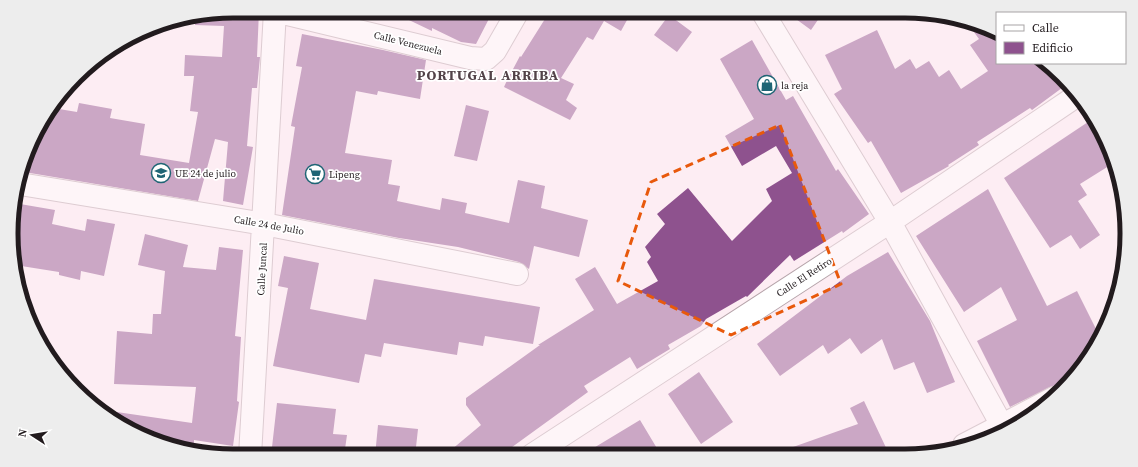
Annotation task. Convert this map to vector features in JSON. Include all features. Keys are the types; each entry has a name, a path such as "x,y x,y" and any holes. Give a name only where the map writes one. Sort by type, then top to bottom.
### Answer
{"street":[{"name":"Calle Juncal","path":"250,449 275,18"},
{"name":"Calle Venezuela","path":"304,18 470,58 486,59 495,51 514,18"},
{"path":"766,18 890,222 1003,425"},
{"name":"Calle El Retiro","path":"541,449 890,222 1073,99"},
{"name":"Calle 24 de Julio","path":"23,185 264,224 517,274"}],"highlighted area":[{"path":"780,125 841,284 731,335 618,281 651,182"}],"building":[{"path":"219,18 259,18 257,57 260,57 257,88 252,88 247,146 253,147 243,205 223,201 228,142 215,139 198,201 27,172 40,138 58,109 77,112 79,103 112,109 110,118 145,124 140,155 189,163 198,112 190,111 194,76 184,76 185,55 222,57 224,26 195,25 194,22"},
{"path":"405,18 489,18 476,44 461,42 432,28 432,31"},
{"path":"546,18 628,18 621,31 604,21 593,40 587,37 561,78 574,84 566,100 577,108 570,120 504,87 510,74 517,75 517,73 512,71 520,56 521,57"},
{"path":"667,18 673,18 692,32 677,52 654,35"},
{"path":"795,18 819,18 811,30"},
{"path":"971,28 996,38 996,64 1037,64 1047,71 1063,87 1032,110 1030,108 977,142 979,145 948,165 949,166 901,193 871,141 868,143 834,94 842,89 825,55 877,30 895,69 910,59 916,69 929,61 939,77 949,70 961,89 988,71 970,45 979,39"},
{"path":"302,34 426,60 420,99 378,91 377,95 356,91 345,153 392,160 388,184 400,186 397,201 440,210 442,198 467,203 465,213 509,223 518,180 545,186 541,208 588,220 579,257 534,246 529,269 519,262 458,247 399,238 282,215 295,127 291,126 302,67 296,66"},
{"path":"752,40 786,100 793,96 836,171 838,169 869,214 843,233 842,231 794,261 790,255 747,297 746,296 706,319 701,326 668,345 670,349 637,369 630,357 584,386 588,392 509,449 452,449 481,425 466,405 466,398 540,345 538,345 594,310 575,279 595,267 617,304 658,281 647,262 651,257 645,247 665,224 657,214 688,188 732,241 772,201 766,189 792,173 776,146 742,166 725,136 754,119 720,59"},
{"path":"466,105 489,111 477,161 454,156"},
{"path":"1088,122 1098,138 1109,166 1080,184 1087,195 1078,201 1100,235 1080,249 1071,235 1050,248 1004,178"},
{"path":"988,189 1047,306 1077,291 1097,331 1084,353 1067,376 1061,382 1010,407 977,341 1017,320 1001,287 964,312 916,236"},
{"path":"20,204 55,210 52,224 85,231 87,219 115,224 104,276 81,271 80,280 59,275 59,272 21,266 18,248 18,219"},
{"path":"145,234 188,245 183,267 216,270 219,247 243,250 235,336 241,337 237,401 239,402 233,446 194,440 194,444 164,438 138,427 112,411 192,423 196,387 114,384 117,331 152,334 153,314 161,314 165,271 138,265"},
{"path":"888,252 930,321 955,382 927,393 914,362 894,370 882,339 861,354 850,338 828,354 823,345 780,376 757,344 847,276"},
{"path":"284,256 319,263 310,309 366,320 374,279 540,307 533,344 485,336 483,346 459,342 457,355 384,343 381,357 365,354 359,383 273,366 288,288 278,286"},
{"path":"699,372 733,422 701,444 668,394"},
{"path":"864,401 887,449 787,449 858,424 850,408"},
{"path":"277,403 336,409 333,434 347,435 345,449 272,449"},
{"path":"640,420 657,449 592,449"},
{"path":"378,425 418,429 416,449 376,449"}],"place":[{"name":"la reja","path":"767,85"},
{"name":"UE 24 de julio","path":"161,173"},
{"name":"Lipeng","path":"315,174"}],"district":[{"name":"PORTUGAL ARRIBA","path":"488,75"}]}
